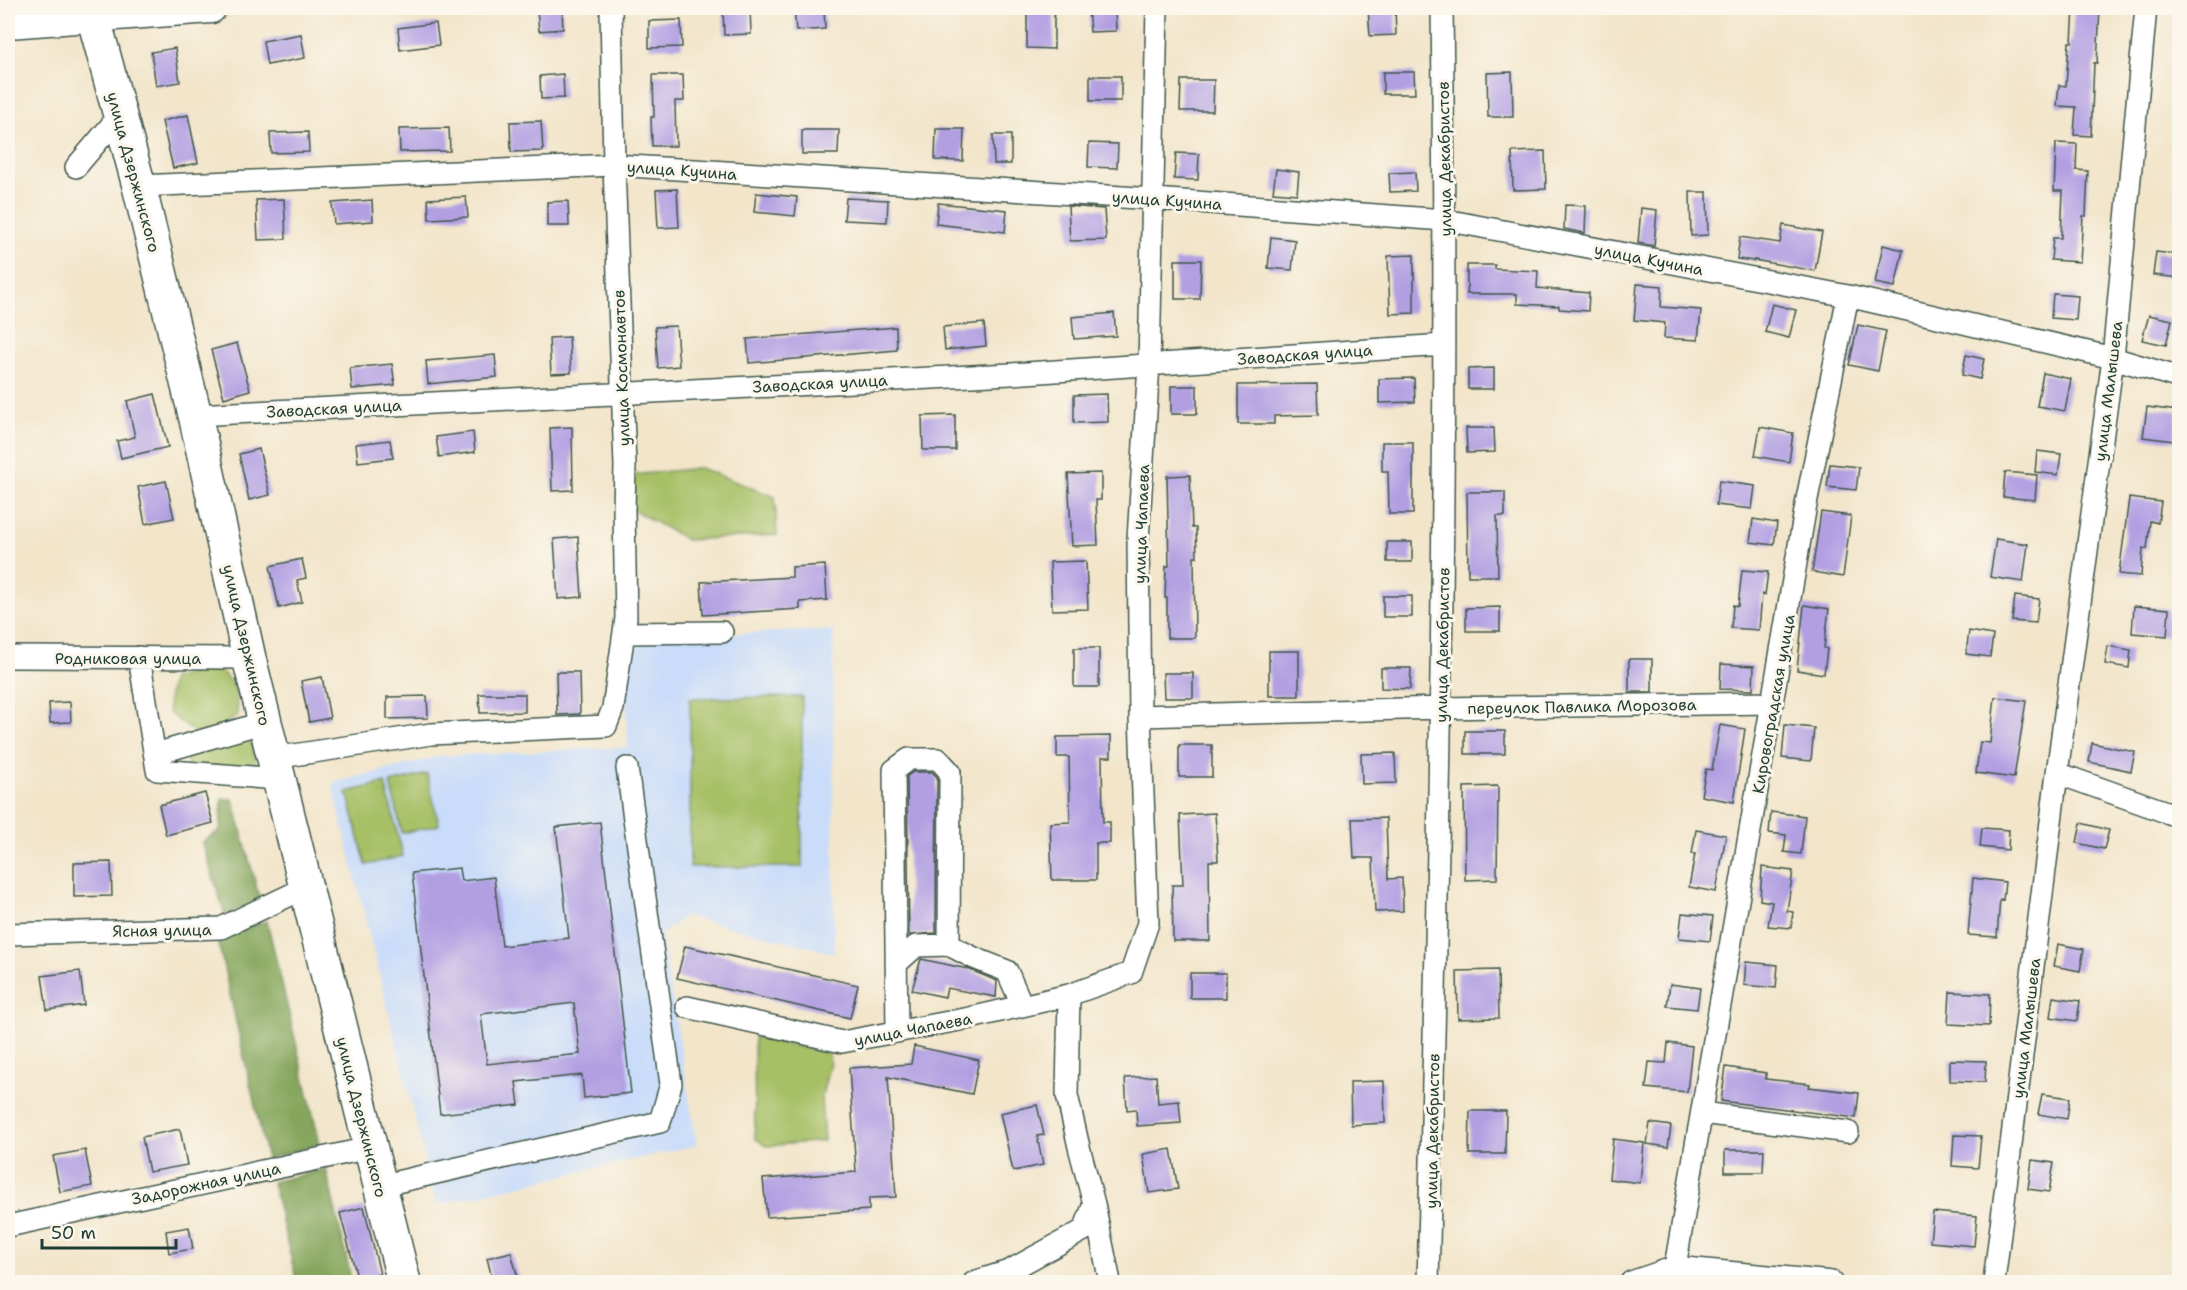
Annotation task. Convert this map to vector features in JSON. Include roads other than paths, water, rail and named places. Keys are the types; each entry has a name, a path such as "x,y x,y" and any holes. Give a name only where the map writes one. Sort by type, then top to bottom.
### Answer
{"main road":[{"path":"8,23 92,12 211,8"},
{"name":"улица Дзержинского","path":"92,12 139,186 195,415 249,658 404,1282"}],"street":[{"name":"улица Космонавтов","path":"277,768 431,734 606,726 612,708 626,618 624,511 626,466 621,393 611,8"},
{"name":"улица Чапаева","path":"687,1007 842,1042 1069,995 1131,973 1148,923 1140,716 1138,539 1149,364 1157,8"},
{"name":"улица Декабристов","path":"1428,1282 1441,708 1445,220 1442,8"},
{"name":"улица Малышева","path":"1994,1282 2113,357 2146,8"},
{"path":"76,167 120,115"},
{"name":"улица Кучина","path":"139,186 614,165 1445,220 1848,296 2113,357 2180,378"},
{"name":"Кировоградская улица","path":"1678,1275 1702,1113 1807,500 1848,296"},
{"name":"Заводская улица","path":"195,415 1011,374 1444,345"},
{"path":"624,633 722,632"},
{"name":"Родниковая улица","path":"8,657 249,658"},
{"path":"139,657 157,770 277,768"},
{"name":"переулок Павлика Морозова","path":"1140,716 1441,708 1773,703"},
{"path":"155,754 265,722"},
{"path":"897,1032 894,770 909,759 938,759 950,772 949,945"},
{"path":"379,1186 660,1122 671,1084 627,768"},
{"path":"2058,773 2180,817"},
{"name":"Ясная улица","path":"8,933 221,928 307,887"},
{"path":"896,964 916,946 949,945 1007,971 1022,1005"},
{"path":"1069,995 1067,1095 1078,1147 1095,1204 1110,1282"},
{"path":"1702,1113 1848,1132"},
{"name":"Задорожная улица","path":"8,1226 369,1148"},
{"path":"975,1282 1009,1271 1084,1230 1095,1204"},
{"path":"1631,1282 1678,1275 1832,1282"}]}
